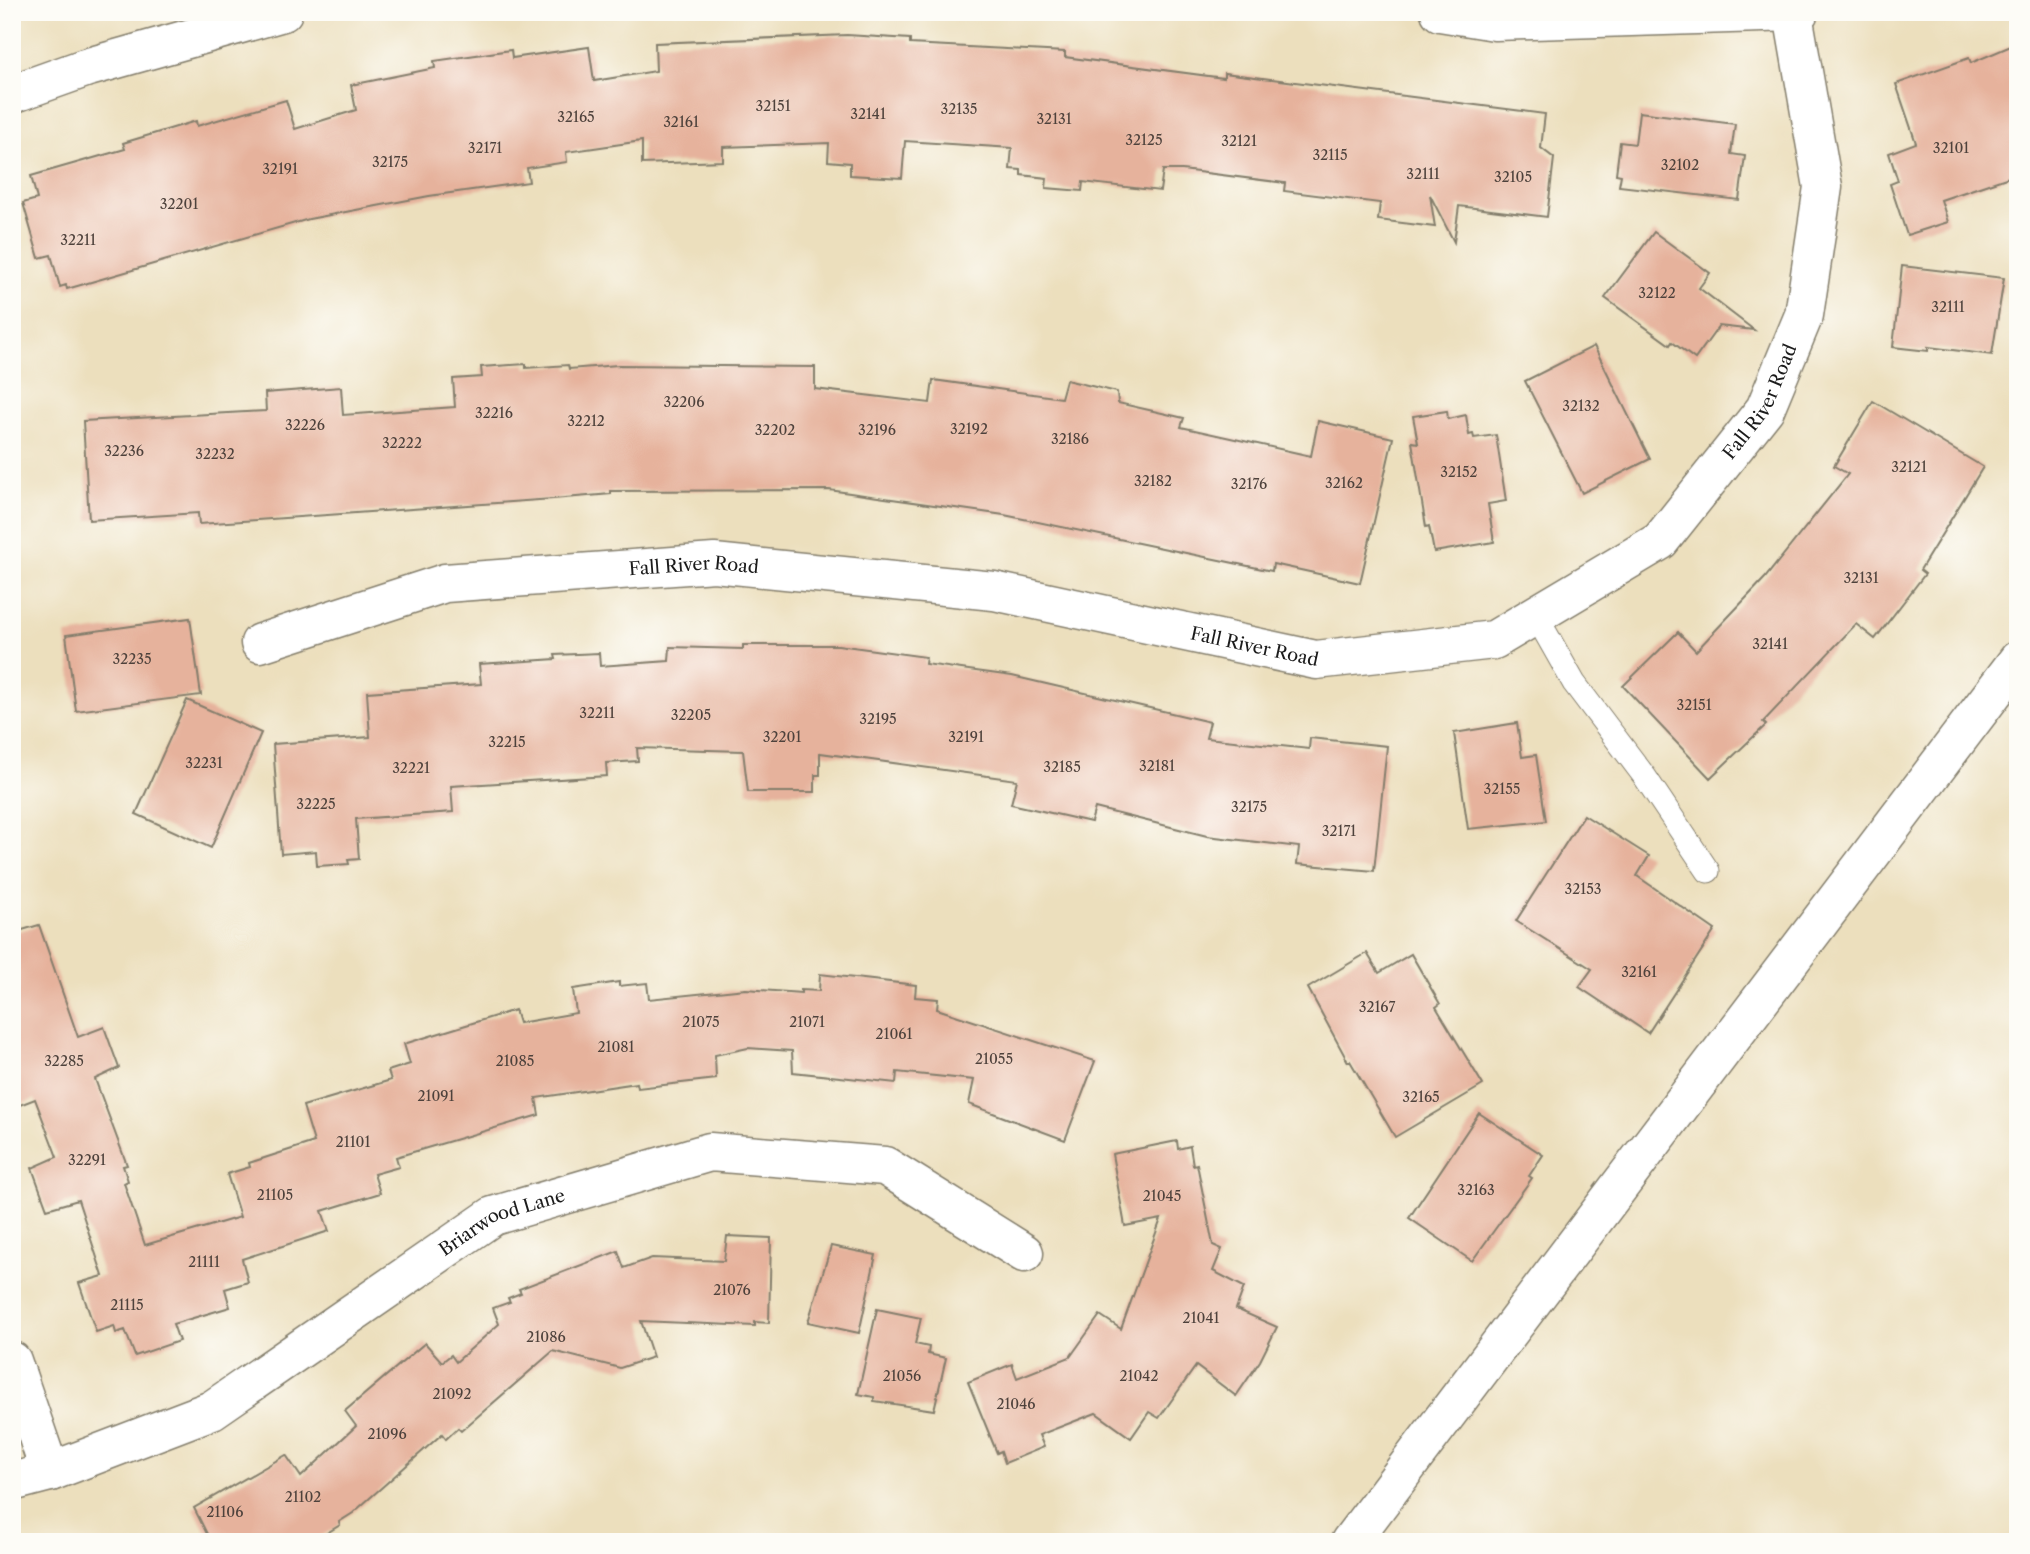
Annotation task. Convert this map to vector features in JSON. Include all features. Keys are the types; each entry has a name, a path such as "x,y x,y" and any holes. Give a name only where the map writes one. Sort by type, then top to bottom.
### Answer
{"street":[{"path":"12,94 85,68 283,12"},
{"path":"1440,12 1496,21 1796,13"},
{"name":"Fall River Road","path":"260,643 445,583 713,563 994,592 1316,660 1494,640 1660,541 1765,410 1804,315 1823,187 1796,13"},
{"path":"1350,1542 2018,660"},
{"name":"Briarwood Lane","path":"12,1482 50,1472 212,1410 493,1216 709,1152 885,1166 1024,1253"},
{"path":"12,1361 50,1472"}],"lane":[{"path":"1535,616 1574,683 1645,776 1708,871"}],"building":[{"path":"847,35 910,39 910,44 1065,52 1065,57 1224,78 1224,73 1545,114 1541,148 1554,158 1547,217 1459,206 1454,242 1430,195 1435,227 1378,220 1380,203 1284,191 1285,183 1182,170 1163,170 1160,191 1083,182 1082,191 1046,188 1047,178 1021,175 1021,170 1010,169 1012,148 905,141 902,178 850,175 850,163 828,161 829,143 723,147 723,161 642,164 642,141 566,152 567,162 527,168 529,182 429,196 309,219 67,289 66,285 60,287 51,255 39,258 23,203 37,199 31,176 125,149 123,143 196,121 197,126 286,100 295,129 356,110 351,85 435,68 434,61 511,50 512,58 589,47 594,81 656,71 655,43"},
{"path":"2018,43 2018,174 1941,200 1948,222 1907,235 1890,184 1898,181 1889,153 1916,143 1896,84 1969,58 1971,63"},
{"path":"1639,112 1735,124 1731,154 1745,156 1739,200 1619,186 1621,175 1616,174 1620,142 1635,144"},
{"path":"1654,232 1710,273 1699,288 1754,330 1719,326 1695,359 1672,342 1670,345 1605,298"},
{"path":"1902,266 2004,278 1992,355 1928,347 1928,351 1893,347"},
{"path":"1594,346 1650,459 1582,493 1525,381"},
{"path":"526,364 526,368 568,365 569,369 618,365 815,367 815,389 930,403 933,380 1061,398 1066,380 1117,392 1118,403 1184,418 1181,427 1311,456 1318,421 1393,438 1360,583 1273,564 1272,571 1004,515 829,490 611,491 611,494 553,499 199,524 198,513 89,520 83,421 266,411 265,393 341,387 343,415 455,407 453,379 482,377 481,367"},
{"path":"1873,401 1983,467 1920,570 1925,574 1875,639 1856,624 1763,722 1766,725 1710,778 1623,686 1678,632 1696,651 1765,578 1848,474 1834,466"},
{"path":"1447,411 1448,419 1466,415 1469,435 1473,434 1474,438 1496,435 1506,501 1488,504 1494,542 1434,552 1429,526 1426,527 1412,442 1418,443 1413,416"},
{"path":"190,618 201,695 76,711 66,635"},
{"path":"743,645 838,645 926,657 925,664 1012,676 1210,722 1206,738 1309,749 1310,738 1387,746 1374,871 1297,864 1299,847 1207,836 1095,808 1091,822 1011,804 1017,780 820,753 820,775 815,775 815,792 748,792 743,751 637,748 638,761 606,763 607,776 451,786 453,812 356,819 359,859 348,860 349,864 317,866 316,851 281,854 273,744 370,737 367,692 481,684 479,664 599,653 600,666 669,661 670,647 743,649"},
{"path":"187,700 261,733 211,848 136,814"},
{"path":"1517,723 1522,757 1536,755 1546,821 1468,829 1454,733"},
{"path":"1584,815 1649,856 1637,876 1715,930 1648,1033 1579,987 1592,969 1516,921"},
{"path":"39,925 78,1037 104,1027 119,1068 95,1079 127,1165 123,1166 128,1181 124,1183 145,1245 240,1217 227,1174 250,1167 249,1163 314,1142 303,1106 391,1080 388,1071 410,1064 404,1044 515,1010 519,1023 576,1013 573,989 619,982 619,986 647,983 649,999 746,989 801,993 801,990 819,991 820,974 916,985 915,997 938,999 937,1009 1095,1061 1065,1140 969,1104 974,1080 897,1072 896,1083 793,1072 792,1051 748,1048 715,1055 716,1079 638,1088 637,1083 536,1098 539,1115 396,1157 399,1167 374,1174 380,1193 322,1211 329,1231 242,1259 248,1282 225,1289 230,1307 173,1324 179,1341 135,1356 125,1330 116,1333 114,1326 96,1332 79,1283 103,1276 78,1200 47,1209 32,1168 57,1157 35,1099 12,1108 12,933"},
{"path":"1367,953 1379,973 1411,954 1440,1004 1436,1007 1483,1085 1395,1137 1350,1061 1348,1062 1308,988"},
{"path":"1479,1113 1543,1155 1529,1176 1532,1178 1472,1261 1409,1218"},
{"path":"1177,1141 1178,1149 1190,1146 1193,1165 1197,1164 1213,1245 1222,1249 1213,1271 1244,1287 1236,1309 1277,1327 1260,1361 1236,1396 1196,1366 1159,1418 1149,1412 1131,1438 1096,1413 1039,1435 1044,1447 1005,1463 1001,1451 997,1453 968,1382 1012,1364 1017,1378 1070,1357 1100,1315 1121,1329 1161,1219 1125,1226 1112,1154"},
{"path":"727,1236 771,1238 769,1323 755,1322 755,1326 641,1321 653,1357 620,1368 553,1351 461,1431 458,1428 446,1439 442,1434 353,1513 339,1522 340,1525 312,1542 211,1542 194,1508 286,1455 301,1477 356,1426 345,1411 425,1343 442,1362 451,1355 456,1362 499,1324 493,1308 510,1302 508,1298 521,1293 519,1289 618,1251 624,1268 652,1258 724,1261"},
{"path":"831,1246 876,1255 859,1333 808,1322"},
{"path":"877,1309 921,1318 915,1344 929,1347 928,1354 946,1358 934,1410 874,1401 874,1397 858,1394"}]}
